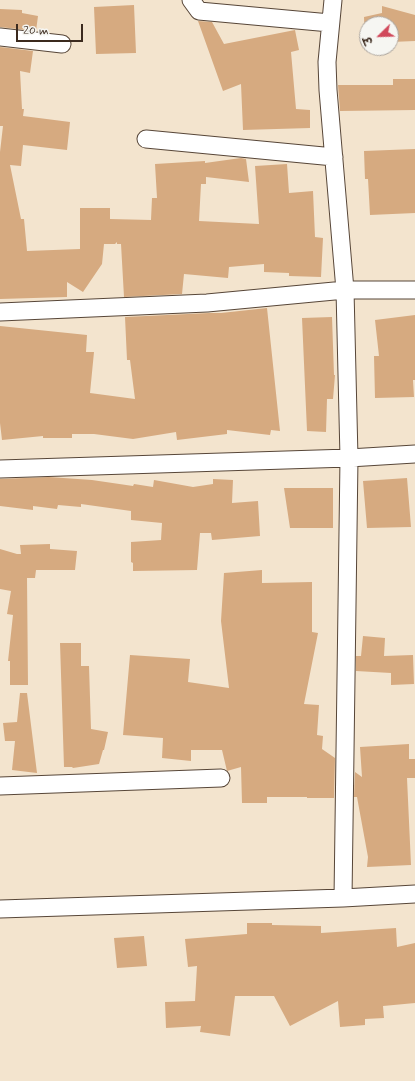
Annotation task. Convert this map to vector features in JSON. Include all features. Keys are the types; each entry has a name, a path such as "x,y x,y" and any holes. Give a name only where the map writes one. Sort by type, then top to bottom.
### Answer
{"street":[{"path":"191,0 199,11 330,23"},
{"path":"333,0 327,62 345,290 349,458 343,898"},
{"path":"0,37 62,44"},
{"path":"146,139 334,157"},
{"path":"0,312 207,303 345,290 415,290"},
{"path":"0,469 349,458 415,454"},
{"path":"0,786 222,778"},
{"path":"0,909 343,898 415,894"}],"building":[{"path":"134,5 136,53 96,54 94,7"},
{"path":"382,6 415,15 415,41 399,42 399,16 368,16 382,13"},
{"path":"0,9 22,10 22,13 38,16 36,31 0,27"},
{"path":"198,21 212,22 224,44 295,30 299,50 291,52 296,109 310,110 310,128 243,130 241,84 223,91"},
{"path":"0,47 33,51 30,73 20,71 22,109 24,109 23,116 70,122 67,150 23,145 21,166 10,165 21,219 24,219 27,251 80,249 80,208 110,208 110,219 151,220 152,198 157,198 155,164 205,161 205,163 241,158 246,159 249,182 206,177 206,184 201,184 199,221 259,224 255,166 287,164 289,193 313,191 315,237 323,238 321,277 289,276 289,273 264,272 264,264 229,267 228,278 184,274 182,294 124,297 121,244 117,244 117,242 115,244 104,244 102,264 83,292 67,282 67,297 0,299 0,152 3,126 0,126"},
{"path":"393,79 415,79 415,110 340,111 338,85 393,85"},
{"path":"415,149 415,213 370,215 368,179 365,179 364,151"},
{"path":"267,308 280,431 271,430 270,435 227,430 227,434 177,440 176,432 133,439 94,434 72,434 72,438 43,438 43,436 2,440 0,423 0,326 87,335 86,352 94,352 90,393 135,399 130,360 127,360 125,317 221,313"},
{"path":"415,315 415,380 413,380 414,397 375,398 374,356 379,356 375,320"},
{"path":"332,317 335,375 333,399 327,399 326,432 307,431 302,318"},
{"path":"49,477 153,487 154,480 193,487 213,484 213,479 233,480 232,503 258,501 260,536 212,540 211,533 200,533 197,570 133,571 133,563 131,562 131,542 161,540 162,523 131,520 131,511 81,504 81,507 58,505 57,509 33,506 33,510 0,506 0,479"},
{"path":"407,478 411,527 367,528 363,481"},
{"path":"284,488 333,488 333,528 290,528"},
{"path":"50,544 50,549 77,551 75,570 36,570 35,578 27,578 28,685 10,685 10,661 8,661 13,615 7,614 11,591 0,589 0,549 21,554 20,545"},
{"path":"262,570 262,583 312,582 312,632 318,633 304,704 319,705 317,735 323,736 322,749 335,758 334,798 267,797 267,803 242,803 241,767 227,771 222,750 191,750 191,761 162,758 163,738 123,735 130,655 190,659 188,682 229,688 221,621 224,573"},
{"path":"363,636 385,638 384,656 413,655 414,684 391,685 391,673 356,671 356,656 361,656"},
{"path":"60,643 81,643 81,666 89,666 91,729 108,732 99,764 73,768 64,767"},
{"path":"20,693 27,693 37,773 12,770 15,741 5,741 3,723 17,722"},
{"path":"409,744 409,759 415,759 415,778 407,778 411,865 367,867 368,857 357,797 354,797 355,772 362,777 360,747"},
{"path":"247,923 321,926 321,933 396,928 397,947 415,943 415,1003 383,1006 384,1018 365,1019 365,1025 340,1027 338,1001 290,1026 274,996 235,996 230,1036 200,1032 201,1026 166,1028 165,1002 195,1001 197,966 188,967 185,939 247,934"},
{"path":"144,936 147,966 117,968 114,938"}]}
